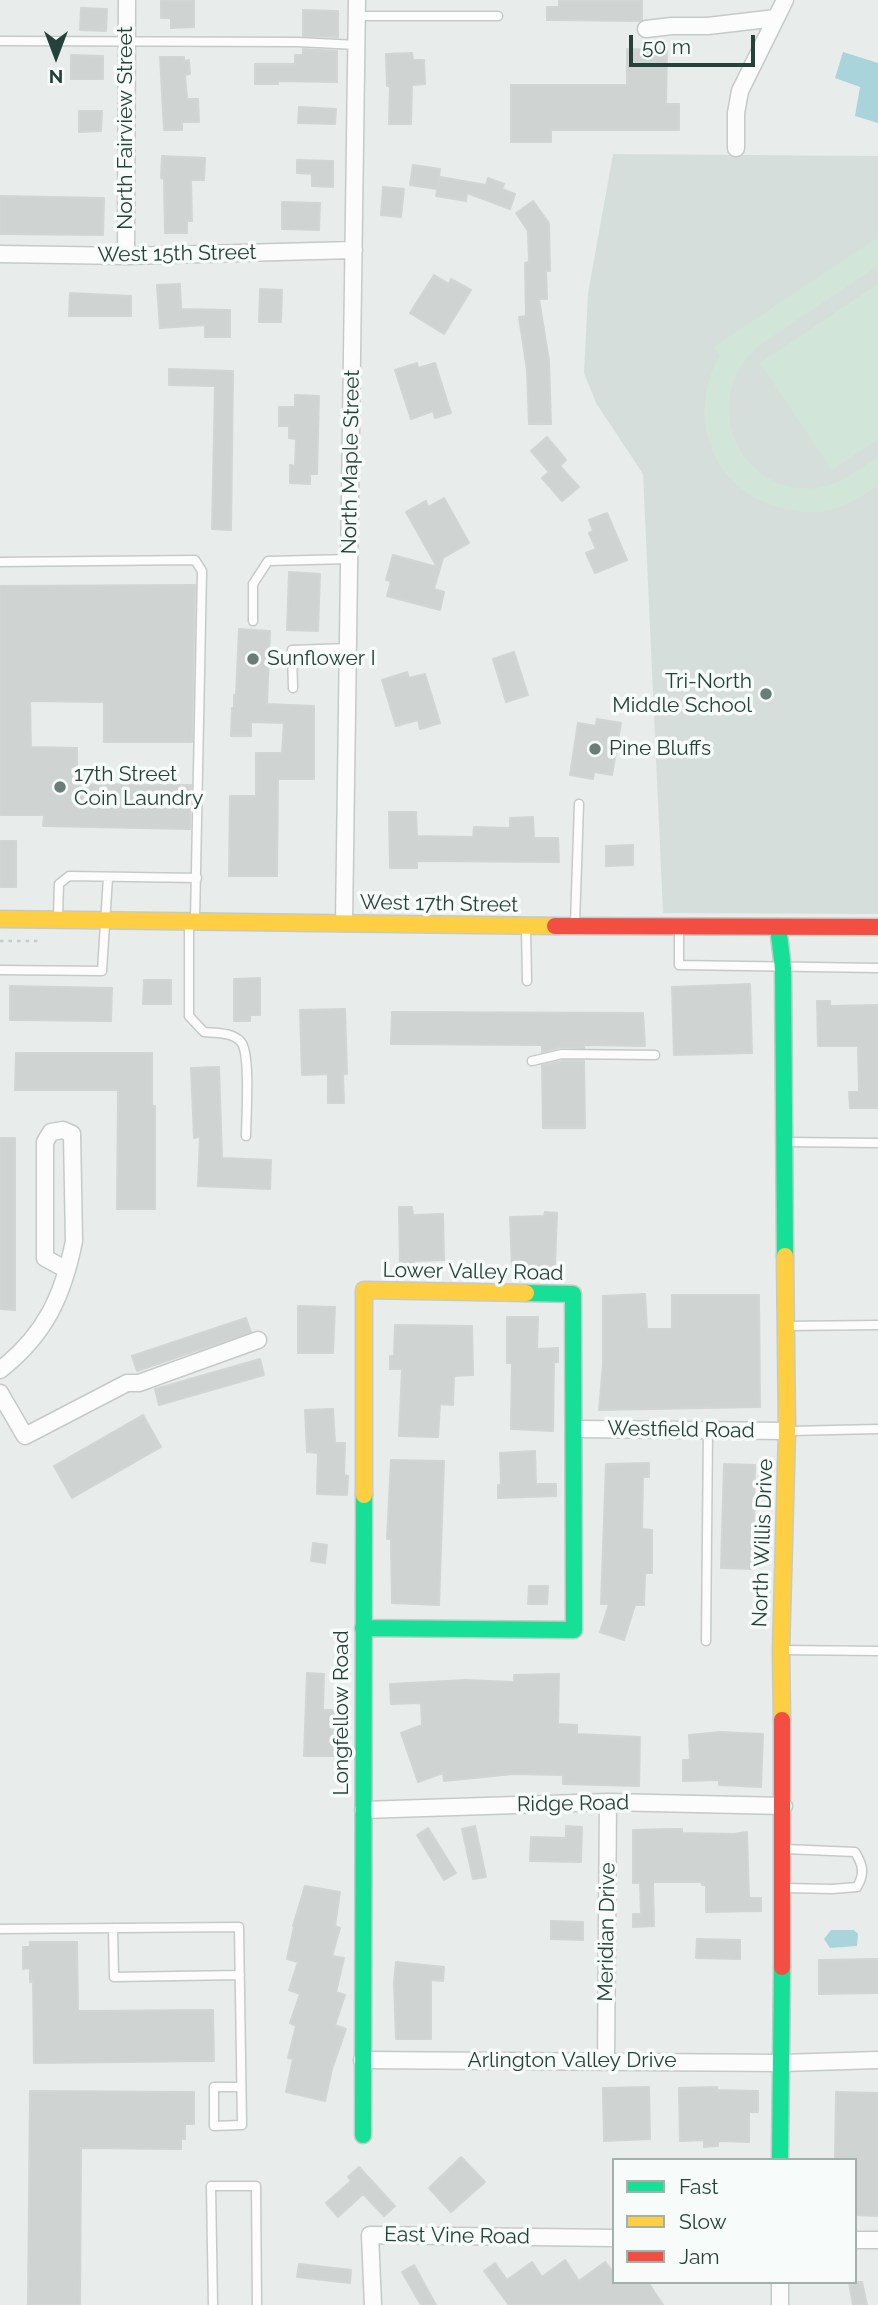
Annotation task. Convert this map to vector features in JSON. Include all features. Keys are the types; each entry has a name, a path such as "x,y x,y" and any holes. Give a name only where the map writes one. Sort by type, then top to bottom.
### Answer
{"street":[{"name":"North Fairview Street","path":"126,256 127,0"},
{"path":"736,148 736,113 740,91 785,0"},
{"name":"North Maple Street","path":"344,923 357,8"},
{"path":"646,29 708,26 776,18"},
{"name":"West 15th Street","path":"0,254 126,256 354,250"},
{"name":"West 17th Street","path":"0,919 526,927 878,927"},
{"name":"North Willis Drive","path":"778,927 783,968 787,1431 781,1650 784,1806 780,2158"},
{"path":"0,1370 43,1326 60,1294 67,1270 74,1241 72,1134 63,1130 51,1132 45,1142 45,1258 67,1270"},
{"name":"Lower Valley Road","path":"364,1290 573,1294 575,1429"},
{"name":"Longfellow Road","path":"363,2135 364,1290"},
{"path":"0,1393 25,1436 127,1383 139,1383 258,1340"},
{"path":"363,1628 574,1630 575,1429"},
{"name":"Westfield Road","path":"575,1429 787,1431"},
{"name":"Ridge Road","path":"363,1810 608,1802 784,1806"},
{"name":"Meridian Drive","path":"606,2061 608,1802"},
{"name":"Arlington Valley Drive","path":"362,2060 781,2063 878,2060"},
{"name":"East Vine Road","path":"373,2305 370,2235 612,2238"},
{"path":"857,2240 878,2241"},
{"path":"780,2284 780,2305"}],"lane":[{"path":"357,8 498,16"},
{"path":"0,41 298,42 357,46"},
{"path":"253,621 253,584 268,561 350,559"},
{"path":"0,562 195,560 202,571 197,878 192,920 189,1016 204,1032 230,1035 240,1040 247,1053 246,1136"},
{"path":"293,688 292,650 348,648"},
{"path":"575,926 579,804"},
{"path":"58,920 59,884 69,876 197,878"},
{"path":"0,970 102,971 108,877"},
{"path":"679,926 679,965 878,968"},
{"path":"526,927 527,981"},
{"path":"532,1061 562,1054 655,1055"},
{"path":"784,1142 878,1143"},
{"path":"786,1326 878,1325"},
{"path":"787,1431 878,1429"},
{"path":"706,1641 708,1431"},
{"path":"781,1650 878,1651"},
{"path":"783,1849 855,1852 863,1864 862,1878 857,1886 832,1889 783,1888"},
{"path":"0,1929 239,1927 242,2125 214,2126 214,2087 241,2087"},
{"path":"113,1928 114,1977 240,1975"},
{"path":"213,2305 211,2186 256,2186 257,2305"}],"shaded area":[{"name":"Tri-North Middle School","path":"613,154 878,156 878,914 663,913 643,474 596,403 584,373 588,293"}],"green space":[{"path":"878,237 878,266 765,341 746,359 731,388 729,410 732,431 741,451 754,468 772,480 793,487 817,488 834,484 878,457 878,485 846,504 820,512 788,509 758,499 738,486 723,469 712,448 706,426 705,402 710,378 720,355 714,347"},
{"path":"878,284 878,439 832,470 760,363"}],"water":[{"path":"843,52 878,63 878,123 855,116 860,87 835,78"},
{"path":"831,1930 854,1930 858,1934 857,1946 830,1948 824,1939"}],"building":[{"path":"161,0 194,0 194,27 171,28 171,18 161,18"},
{"path":"559,0 642,0 642,20 547,20 547,7 559,7"},
{"path":"81,8 107,9 106,31 80,30"},
{"path":"303,10 338,11 338,37 303,36"},
{"path":"303,49 337,51 337,82 278,81 278,84 255,84 255,64 295,64 295,55 303,55"},
{"path":"627,49 667,50 666,104 679,104 679,130 551,130 551,142 511,142 511,85 627,85"},
{"path":"412,53 413,60 424,60 425,84 412,85 411,124 389,124 390,86 387,86 386,54"},
{"path":"71,55 103,56 103,79 71,79"},
{"path":"160,57 184,57 184,61 189,60 190,74 185,75 187,99 198,99 199,122 182,122 182,130 164,130"},
{"path":"299,107 336,109 335,124 298,123"},
{"path":"79,111 102,111 101,131 79,132"},
{"path":"162,156 205,158 204,180 191,180 192,221 187,221 187,233 165,233"},
{"path":"297,160 333,161 333,187 312,186 312,174 297,173"},
{"path":"413,165 440,169 437,189 410,185"},
{"path":"440,177 486,185 488,178 504,184 502,189 515,194 510,209 467,193 466,201 436,196"},
{"path":"383,187 404,189 401,217 381,215"},
{"path":"0,196 104,198 103,235 0,234"},
{"path":"533,201 549,223 550,271 546,271 547,299 539,299 549,361 551,424 529,424 527,370 519,317 526,316 525,263 529,262 528,231 516,213"},
{"path":"282,202 320,203 319,230 282,229"},
{"path":"434,275 449,284 451,279 471,290 444,334 410,313"},
{"path":"180,284 181,309 230,310 230,337 205,337 205,325 160,328 157,285"},
{"path":"260,289 282,290 281,322 259,322"},
{"path":"70,293 131,296 131,316 69,316"},
{"path":"417,363 418,368 435,363 451,413 435,418 433,411 411,419 395,370"},
{"path":"169,369 233,371 231,530 212,529 215,386 169,385"},
{"path":"295,395 319,396 317,474 310,474 310,484 290,483 290,465 295,466 296,439 289,438 289,426 279,426 279,407 295,407"},
{"path":"547,437 566,460 560,466 579,487 562,501 542,478 549,472 531,451"},
{"path":"444,498 469,543 443,558 434,589 444,592 440,610 387,596 391,581 386,580 393,555 437,567 406,512 426,501 428,507"},
{"path":"607,513 627,560 595,573 586,553 596,549 589,533 593,531 589,520"},
{"name":"Sunflower I","path":"289,572 320,574 318,631 287,630"},
{"path":"195,585 192,742 104,742 104,702 30,701 31,747 77,748 77,784 191,785 190,829 43,826 44,815 0,815 0,586"},
{"path":"239,629 270,631 267,704 314,706 314,779 278,779 277,876 229,876 230,796 256,796 256,753 282,753 284,723 251,722 251,736 231,736"},
{"path":"514,652 528,695 506,702 493,659"},
{"path":"407,672 409,678 425,674 440,723 420,729 418,720 396,726 382,680"},
{"name":"Pine Bluffs","path":"597,719 621,723 612,775 594,772 593,779 570,775 578,723 596,726"},
{"path":"389,812 416,812 417,836 473,837 474,827 510,828 510,818 533,817 534,838 558,838 559,862 417,861 417,868 390,868"},
{"path":"0,841 16,841 16,887 0,887"},
{"path":"633,845 633,865 606,866 606,846"},
{"path":"260,978 260,1015 250,1015 250,1021 234,1021 234,979"},
{"path":"144,980 171,980 171,1004 143,1004"},
{"path":"750,984 752,1053 674,1055 672,987"},
{"path":"10,986 112,988 111,1021 10,1020"},
{"path":"817,1001 830,1001 830,1006 878,1005 878,1108 850,1108 849,1092 859,1092 858,1046 818,1046"},
{"path":"345,1009 347,1074 343,1074 344,1103 328,1103 328,1074 302,1075 300,1010"},
{"path":"392,1012 643,1013 645,1046 584,1045 584,1048 562,1047 542,1052 542,1045 391,1044"},
{"path":"16,1053 152,1053 155,1209 117,1209 118,1090 15,1090"},
{"path":"584,1061 585,1128 543,1128 542,1065"},
{"path":"219,1067 222,1158 271,1160 270,1189 198,1186 200,1137 194,1138 191,1068"},
{"path":"0,1138 15,1138 15,1310 0,1309"},
{"path":"399,1207 412,1207 413,1215 443,1214 444,1260 414,1261 414,1266 400,1266"},
{"path":"545,1212 557,1213 555,1267 512,1267 510,1217 544,1216"},
{"path":"645,1294 647,1329 672,1329 672,1295 759,1295 760,1407 599,1410 603,1364 603,1296"},
{"path":"298,1306 335,1307 333,1353 298,1353"},
{"path":"507,1317 538,1317 537,1349 558,1348 558,1362 554,1362 553,1431 511,1429 512,1363 507,1363"},
{"path":"246,1318 251,1332 137,1371 132,1356"},
{"path":"395,1325 472,1326 473,1375 454,1376 453,1405 440,1404 438,1437 399,1436 402,1369 390,1369 390,1356 394,1356"},
{"path":"260,1359 264,1375 159,1405 155,1389"},
{"path":"333,1409 335,1443 345,1443 344,1475 348,1476 347,1495 317,1494 318,1453 307,1452 305,1410"},
{"path":"143,1415 161,1447 72,1498 54,1466"},
{"path":"535,1451 536,1484 556,1484 556,1496 498,1498 498,1485 501,1485 500,1453"},
{"path":"391,1460 444,1461 439,1605 392,1603 391,1539 387,1539"},
{"path":"649,1463 649,1477 643,1477 642,1529 652,1530 652,1573 645,1573 644,1605 635,1605 624,1640 600,1632 609,1604 601,1604 606,1464"},
{"path":"724,1464 755,1465 753,1569 721,1568"},
{"path":"313,1543 327,1545 325,1563 311,1561"},
{"path":"529,1586 548,1586 547,1604 528,1604"},
{"path":"307,1673 324,1674 323,1710 339,1710 340,1756 304,1756"},
{"path":"559,1674 558,1724 577,1725 577,1734 640,1737 639,1786 563,1784 563,1775 513,1774 444,1781 443,1773 418,1782 401,1733 422,1725 421,1703 391,1704 390,1684 465,1680 514,1682 514,1675"},
{"path":"720,1732 763,1734 761,1787 719,1785 719,1780 683,1781 683,1760 690,1760 689,1735"},
{"path":"475,1826 486,1877 473,1879 462,1829"},
{"path":"566,1826 582,1827 581,1862 530,1861 531,1837 566,1838"},
{"path":"428,1828 456,1873 444,1880 417,1835"},
{"path":"682,1829 682,1833 747,1832 749,1898 761,1898 761,1911 706,1912 706,1885 702,1885 702,1882 653,1882 654,1926 633,1927 633,1914 641,1914 640,1883 633,1883 633,1830"},
{"path":"305,1886 340,1892 335,1926 340,1928 332,1956 344,1958 336,1992 345,1995 335,2025 346,2029 332,2069 325,2101 286,2092 293,2059 288,2058 296,2026 290,2023 300,1994 289,1990 298,1962 287,1959"},
{"path":"551,1921 583,1922 583,1940 551,1939"},
{"path":"697,1939 740,1940 740,1959 696,1958"},
{"path":"30,1942 77,1942 78,2011 213,2010 214,2061 34,2063 33,1982 30,1982 30,1968 23,1969 23,1947 30,1947"},
{"path":"878,1959 878,1993 819,1994 819,1960"},
{"path":"396,1962 444,1967 443,1981 431,1980 431,2039 396,2039"},
{"path":"649,2087 650,2139 604,2141 603,2088"},
{"path":"717,2087 717,2090 758,2091 758,2112 749,2112 749,2142 718,2141 718,2146 704,2147 704,2140 680,2141 679,2088"},
{"path":"30,2091 194,2092 194,2124 185,2124 185,2139 181,2139 181,2149 81,2148 80,2305 28,2305"},
{"path":"836,2092 878,2093 878,2216 857,2215 857,2158 835,2158"},
{"path":"461,2157 485,2182 451,2212 429,2188"},
{"path":"359,2167 395,2206 384,2216 363,2194 338,2217 326,2203 351,2181 348,2177"},
{"path":"565,2260 579,2281 605,2262 612,2271 612,2284 649,2284 663,2305 509,2305 484,2271 495,2263 507,2280 532,2262 542,2277"},
{"path":"299,2264 351,2270 350,2283 297,2277"},
{"path":"414,2265 436,2305 421,2305 402,2272"},
{"path":"862,2282 867,2305 853,2305 849,2284"}],"traffic: fast":[{"path":"778,927 783,968 785,1256"},
{"path":"363,1628 574,1630 573,1294 526,1293"},
{"path":"363,2135 364,1495"},
{"path":"780,2158 782,1967"}],"traffic: slow":[{"path":"0,919 555,926"},
{"path":"782,1720 781,1650 787,1431 785,1256"},
{"path":"364,1495 364,1290 526,1293"}],"traffic: jam":[{"path":"555,926 878,927"},
{"path":"782,1720 782,1967"}],"place":[{"name":"Sunflower I","path":"253,659"},
{"name":"Tri-North Middle School","path":"766,694"},
{"name":"Pine Bluffs","path":"595,749"},
{"name":"17th Street Coin Laundry","path":"60,787"}]}
